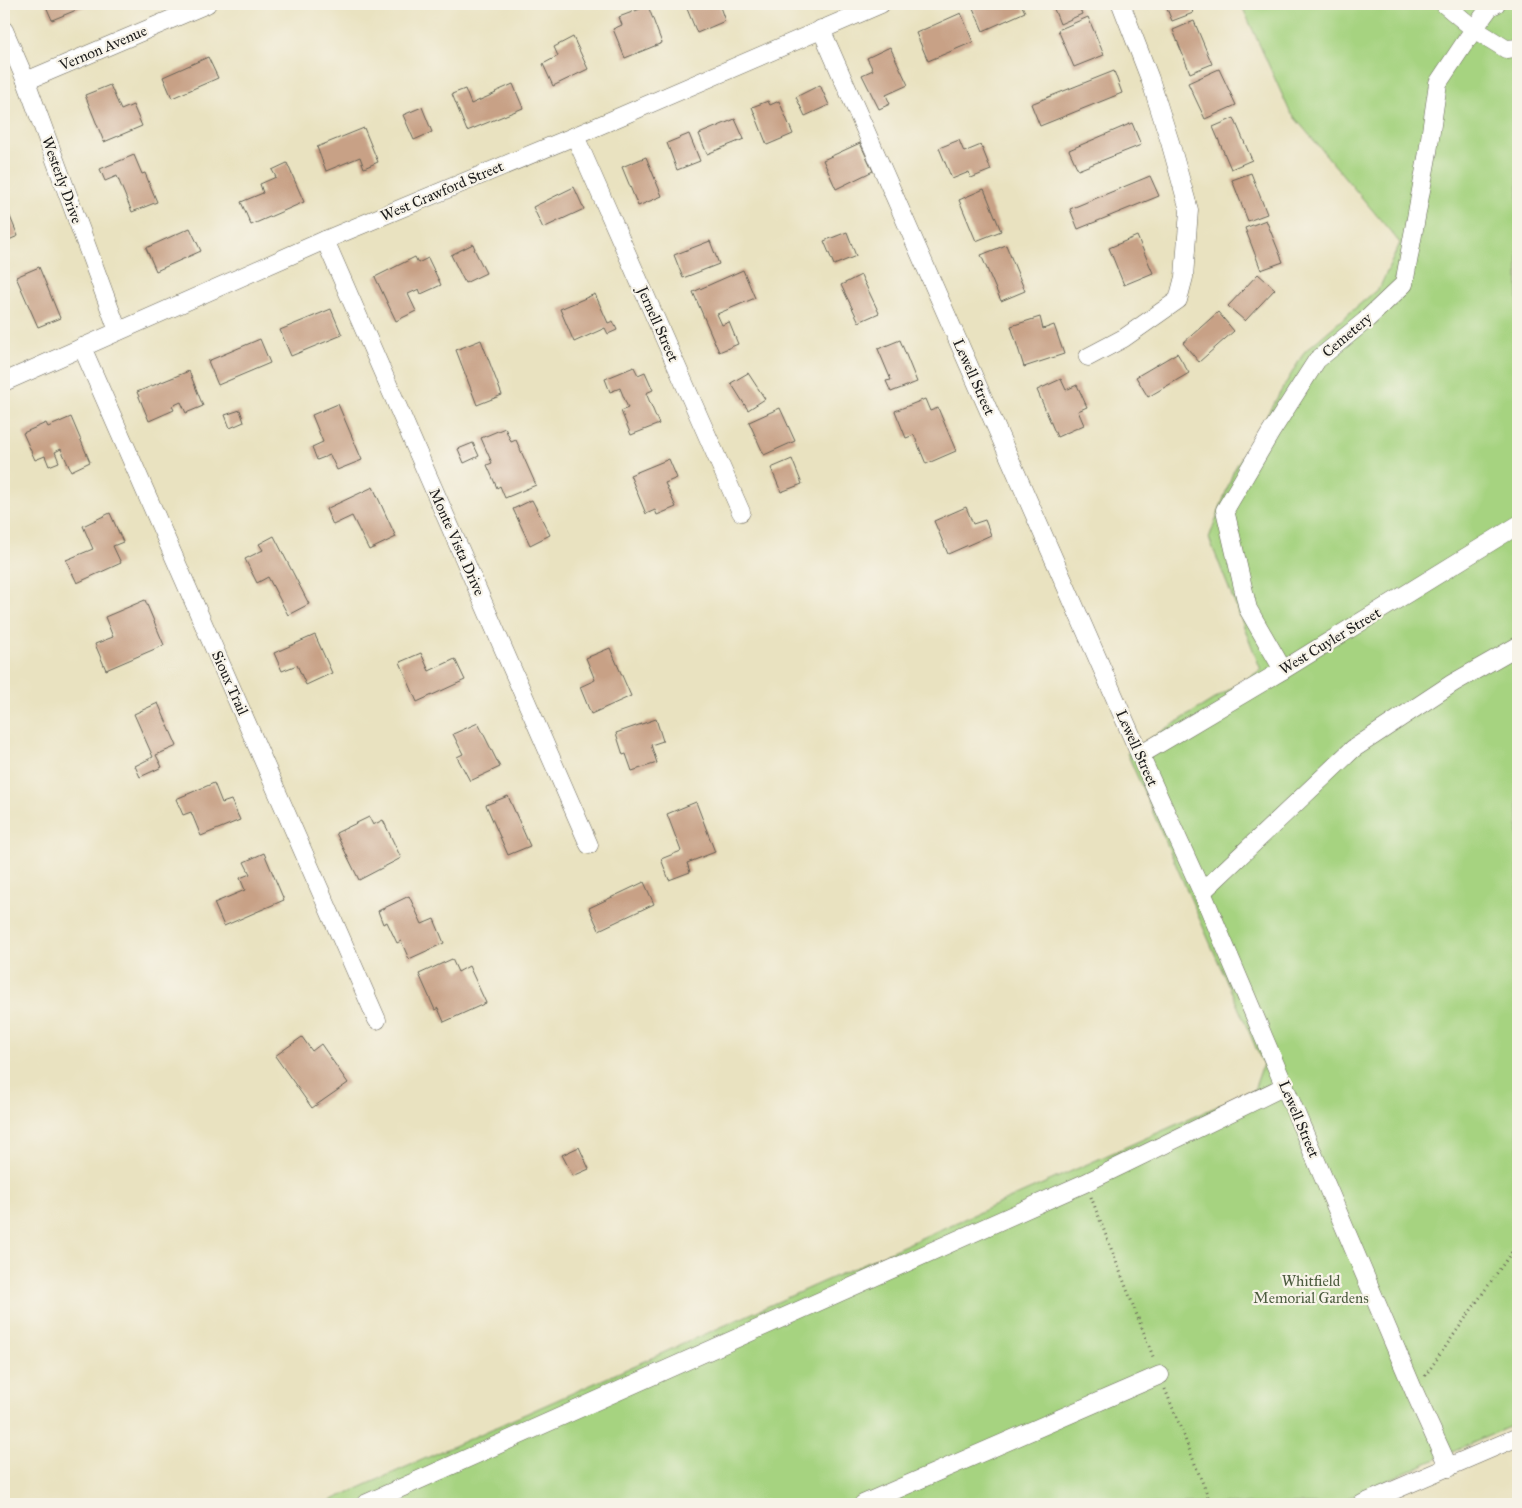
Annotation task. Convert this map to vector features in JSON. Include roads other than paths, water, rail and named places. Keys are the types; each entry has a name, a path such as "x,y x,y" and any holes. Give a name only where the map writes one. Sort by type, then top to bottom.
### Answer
{"street":[{"name":"Vernon Avenue","path":"26,81 207,4"},
{"name":"West Crawford Street","path":"4,382 325,240 575,136 881,4"},
{"path":"1088,357 1124,338 1178,300 1184,277 1189,210 1153,88 1121,4"},
{"path":"1444,4 1474,29 1506,49 1518,48"},
{"name":"Cemetery","path":"1282,670 1248,609 1225,510 1271,432 1317,360 1365,321 1404,284 1428,152 1438,83 1490,7 1496,4"},
{"name":"Lewell Street","path":"821,29 1202,892 1414,1391 1449,1468"},
{"name":"Westerly Drive","path":"4,30 26,81 118,331"},
{"name":"Jernell Street","path":"575,136 741,512"},
{"name":"Monte Vista Drive","path":"325,240 589,845"},
{"name":"Sioux Trail","path":"82,347 377,1020"},
{"name":"West Cuyler Street","path":"1140,755 1518,525"},
{"path":"1202,892 1353,749 1453,683 1518,646"},
{"path":"366,1504 1085,1183 1284,1086"},
{"path":"863,1504 1160,1374"},
{"path":"1362,1504 1518,1437"}],"park label":[{"name":"Whitfield Memorial Gardens","path":"1311,1290"}]}
